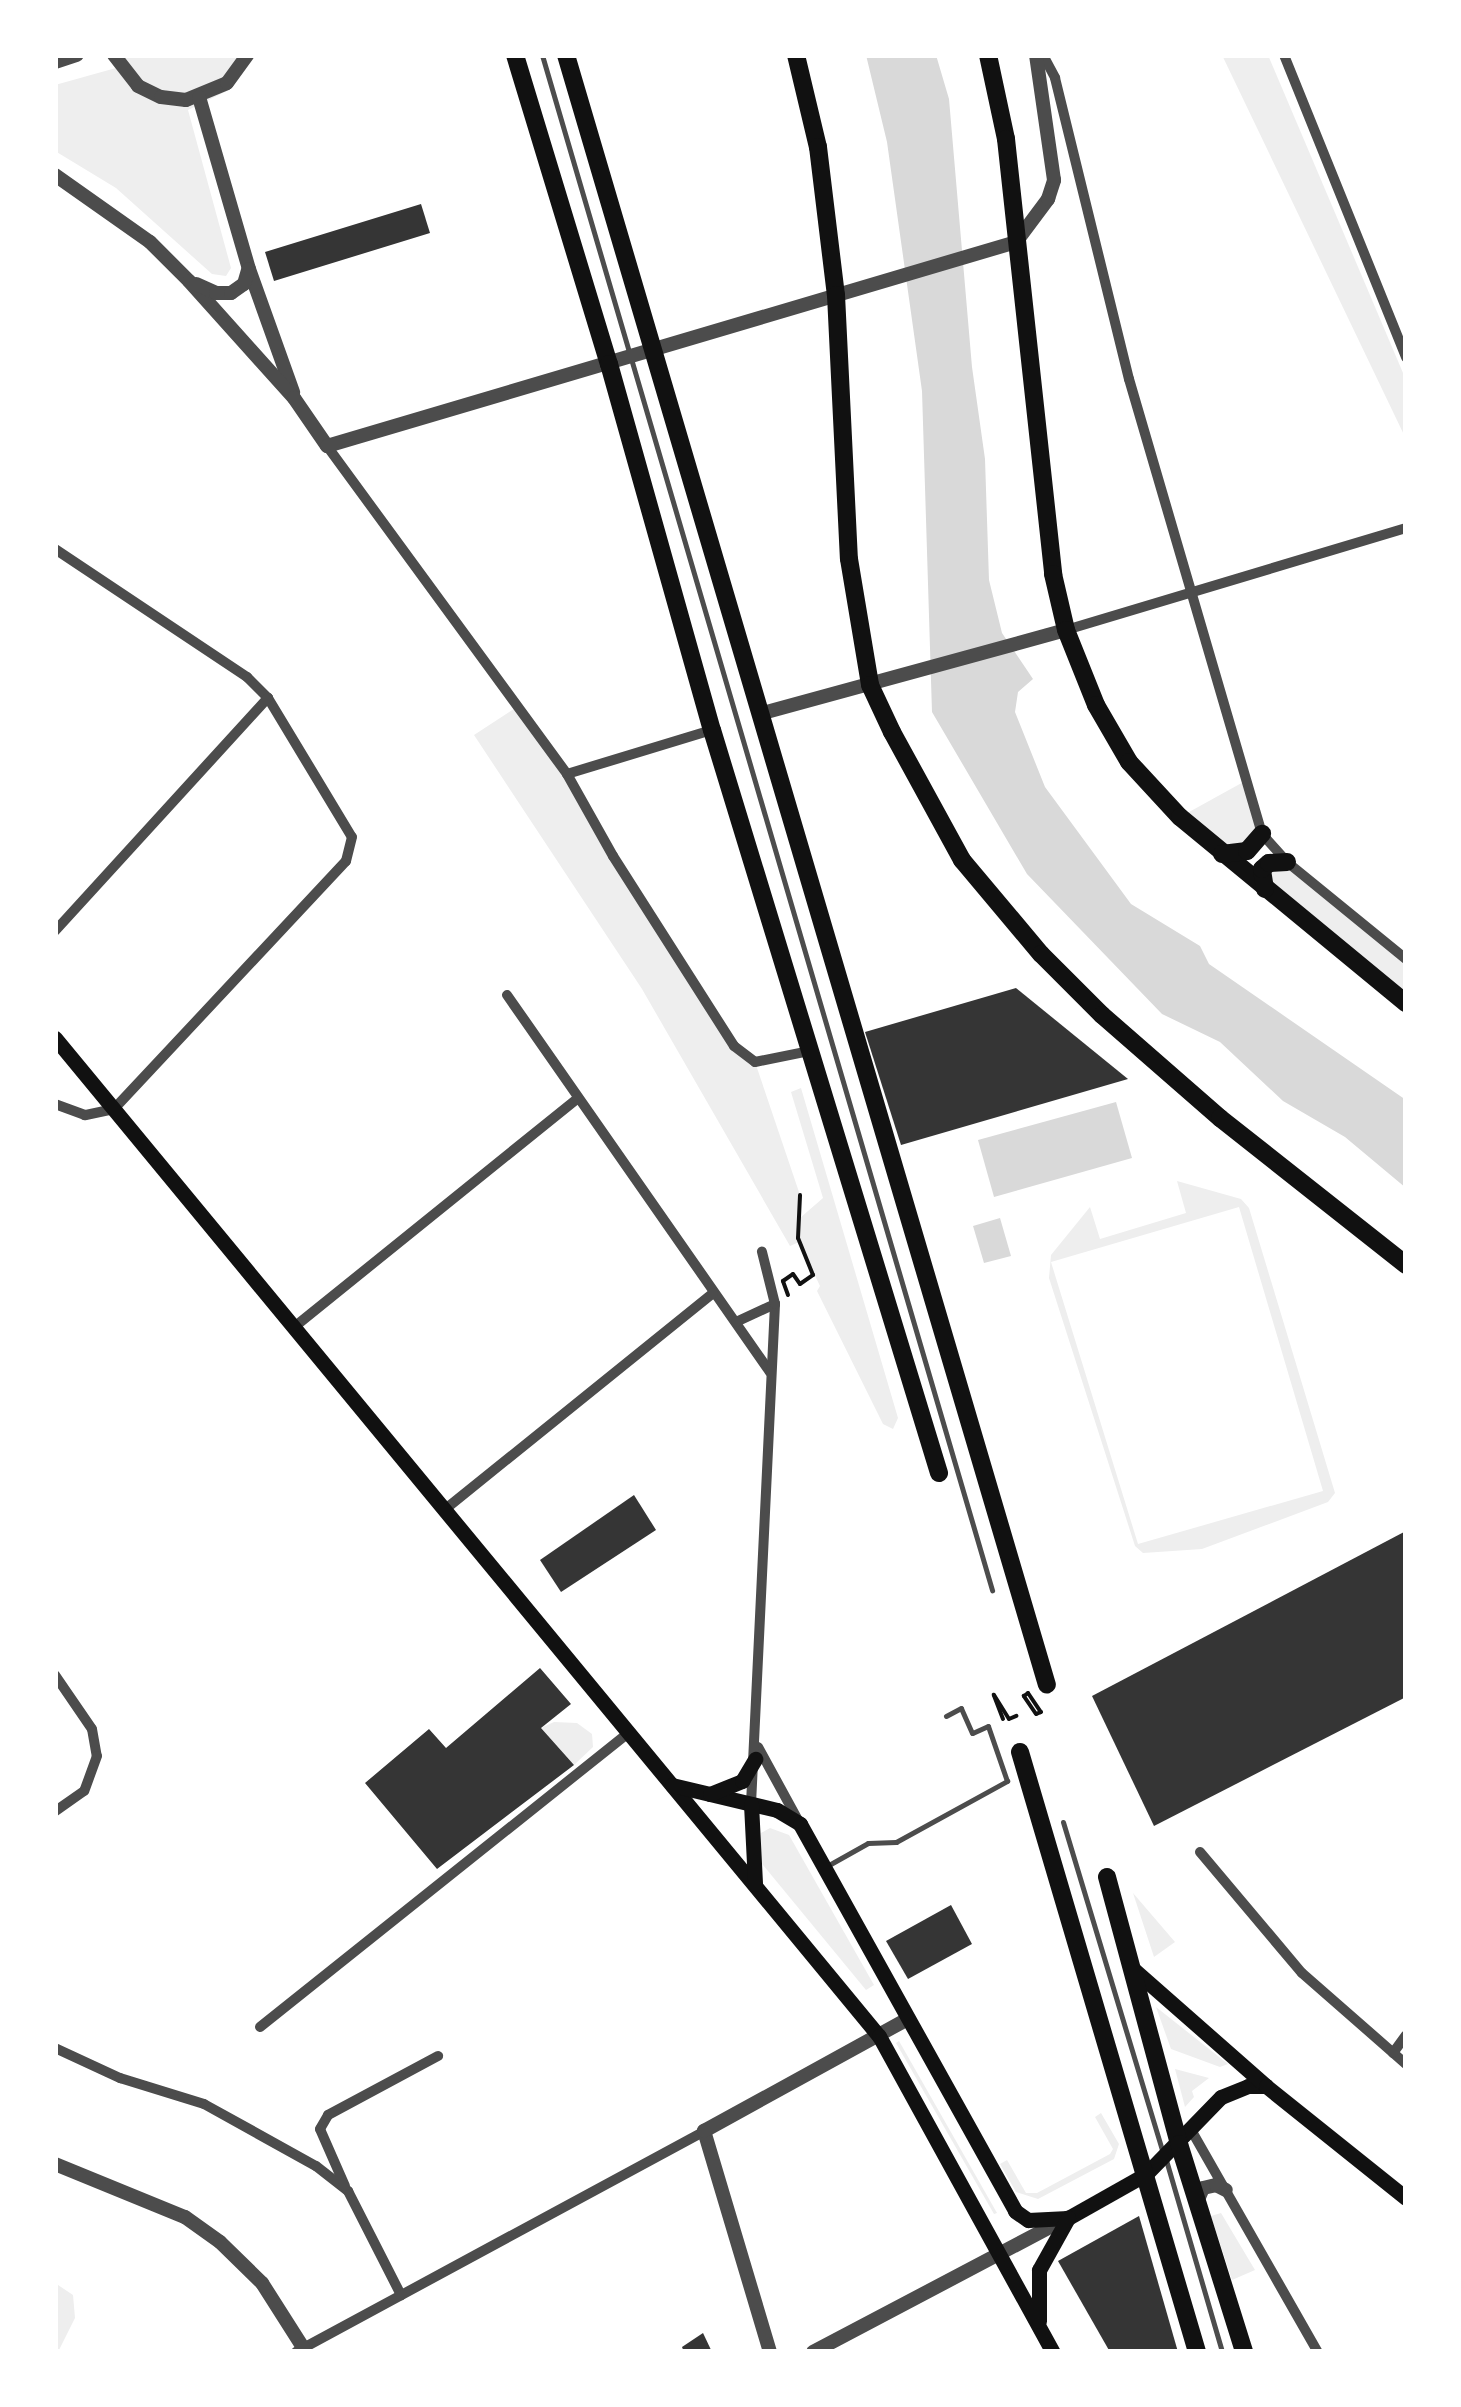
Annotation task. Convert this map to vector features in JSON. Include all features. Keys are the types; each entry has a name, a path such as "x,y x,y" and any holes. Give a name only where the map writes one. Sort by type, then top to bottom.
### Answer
{"main road":[{"path":"515,55 609,364 712,730 938,1473"},
{"path":"566,55 1047,1685"},
{"path":"796,55 818,147 843,293 849,560 870,685 962,860 1041,954 1102,1015 1220,1118 1406,1265"},
{"path":"988,55 1006,139 1045,518 1066,630 1096,705 1129,762 1222,854 1406,1003"},
{"path":"1222,854 1247,851 1262,834 1278,862 1262,869 1266,890"},
{"path":"55,1038 879,2036 1053,2352"},
{"path":"1020,1752 1197,2352"},
{"path":"703,1796 742,1781 756,1753"},
{"path":"668,1784 703,1796 777,1810 800,1824 1015,2211 1028,2220 1068,2218 1146,2174 1221,2096 1248,2086 1266,2086"},
{"path":"751,1804 755,1884"},
{"path":"1107,1878 1179,2144 1244,2352"},
{"path":"1133,1969 1266,2086 1406,2198"},
{"path":"1040,2327 1040,2270 1045,2253 1068,2218"}],"street":[{"path":"55,62 77,55"},
{"path":"114,55 128,78 148,92 173,100 199,98 227,82 247,55"},
{"path":"328,446 1016,242 1048,199 1054,180 1040,55"},
{"path":"1040,55 1055,78 1090,231 1262,834"},
{"path":"1284,55 1406,357"},
{"path":"199,98 248,269 294,398"},
{"path":"55,175 150,242 294,398 567,774 734,1046 755,1062 808,1050"},
{"path":"188,280 216,293 231,293 244,284 248,269"},
{"path":"759,714 1195,595 1406,528"},
{"path":"55,549 221,656 268,698 347,825 351,850 114,1109 85,1115 55,1104"},
{"path":"55,931 268,698"},
{"path":"567,774 712,730"},
{"path":"1278,862 1406,958"},
{"path":"508,995 576,1099 770,1373"},
{"path":"293,1328 576,1099"},
{"path":"751,1804 776,1304 762,1252"},
{"path":"443,1511 714,1293"},
{"path":"736,1322 776,1304"},
{"path":"55,1675 92,1729 97,1756 84,1791 55,1811"},
{"path":"260,2027 626,1734"},
{"path":"756,1753 800,1824"},
{"path":"1200,1852 1302,1973 1406,2064"},
{"path":"55,2164 185,2217 220,2242 262,2284 302,2351 908,2019"},
{"path":"1393,2053 1406,2035"},
{"path":"55,2048 120,2078 218,2111 276,2140 348,2191"},
{"path":"401,2295 320,2129 328,2114 438,2056"},
{"path":"1190,2128 1318,2352"},
{"path":"704,2131 770,2352"},
{"path":"1197,2203 1203,2188 1216,2185 1226,2190"},
{"path":"814,2352 1068,2218"}],"lane":[{"path":"542,55 992,1590"},
{"path":"824,1868 868,1843 896,1842 1007,1780 988,1726 972,1733 961,1708 946,1716"},
{"path":"1062,1822 1222,2352"}],"path":[{"path":"776,1304 789,1294 783,1281 793,1274 800,1284 814,1275 798,1238 800,1195"},
{"path":"1004,1719 994,1695 1010,1719 1016,1716"}],"shaded area":[{"path":"114,55 255,55 231,89 188,110 231,268 226,276 212,274 116,188 55,151 55,85 116,68"},
{"path":"866,55 936,55 949,99 972,367 985,459 989,580 1002,633 1033,679 1018,692 1015,712 1045,787 1131,904 1200,946 1209,964 1406,1100 1406,1188 1345,1137 1283,1101 1220,1042 1162,1014 1027,874 932,712 922,391 887,142"},
{"path":"1222,55 1268,55 1406,380 1406,439"},
{"path":"517,707 567,774 734,1045 755,1062 800,1195 800,1218 823,1198 791,1092 801,1088 898,1418 893,1429 883,1424 817,1291 820,1286 799,1242 790,1246 642,989 474,735"},
{"path":"1247,780 1262,834 1238,854 1180,817"},
{"path":"1287,862 1406,959 1406,1003 1266,890 1262,869"},
{"path":"1116,1102 1132,1158 994,1197 978,1140"},
{"path":"1177,1181 1241,1199 1249,1208 1335,1493 1328,1502 1202,1549 1143,1553 1135,1546 1049,1278 1051,1255 1090,1207 1100,1239 1186,1213","holes":["1239,1207 1323,1491 1138,1544 1051,1262"]},
{"path":"1000,1218 1011,1256 984,1263 973,1226"},
{"path":"554,1722 577,1723 592,1734 593,1747 574,1765 541,1728"},
{"path":"770,1828 789,1835 874,1985 866,1990 758,1859 761,1833"},
{"path":"1133,1893 1175,1942 1154,1957"},
{"path":"1156,2007 1228,2064 1220,2067 1171,2049"},
{"path":"899,2041 997,2213 994,2214 896,2043"},
{"path":"1175,2069 1209,2078 1192,2091 1194,2097 1185,2107"},
{"path":"1101,2113 1119,2144 1114,2159 1038,2199 1016,2192 1000,2164 1007,2160 1026,2193 1037,2193 1110,2154 1113,2149 1095,2117"},
{"path":"1221,2213 1255,2270 1232,2280 1211,2216"},
{"path":"55,2283 73,2295 75,2318 58,2352"}],"building":[{"path":"421,204 430,233 274,281 265,252"},
{"path":"1016,988 1128,1079 901,1145 865,1032"},
{"path":"634,1495 656,1530 561,1592 540,1560"},
{"path":"1404,1532 1406,1697 1154,1826 1092,1696"},
{"path":"540,1668 571,1704 541,1728 574,1765 437,1869 365,1783 429,1729 446,1748"},
{"path":"951,1905 972,1944 908,1979 886,1941"},
{"path":"1139,2216 1178,2352 1110,2352 1058,2261"},
{"path":"703,2333 712,2352 684,2352 682,2347"}]}
